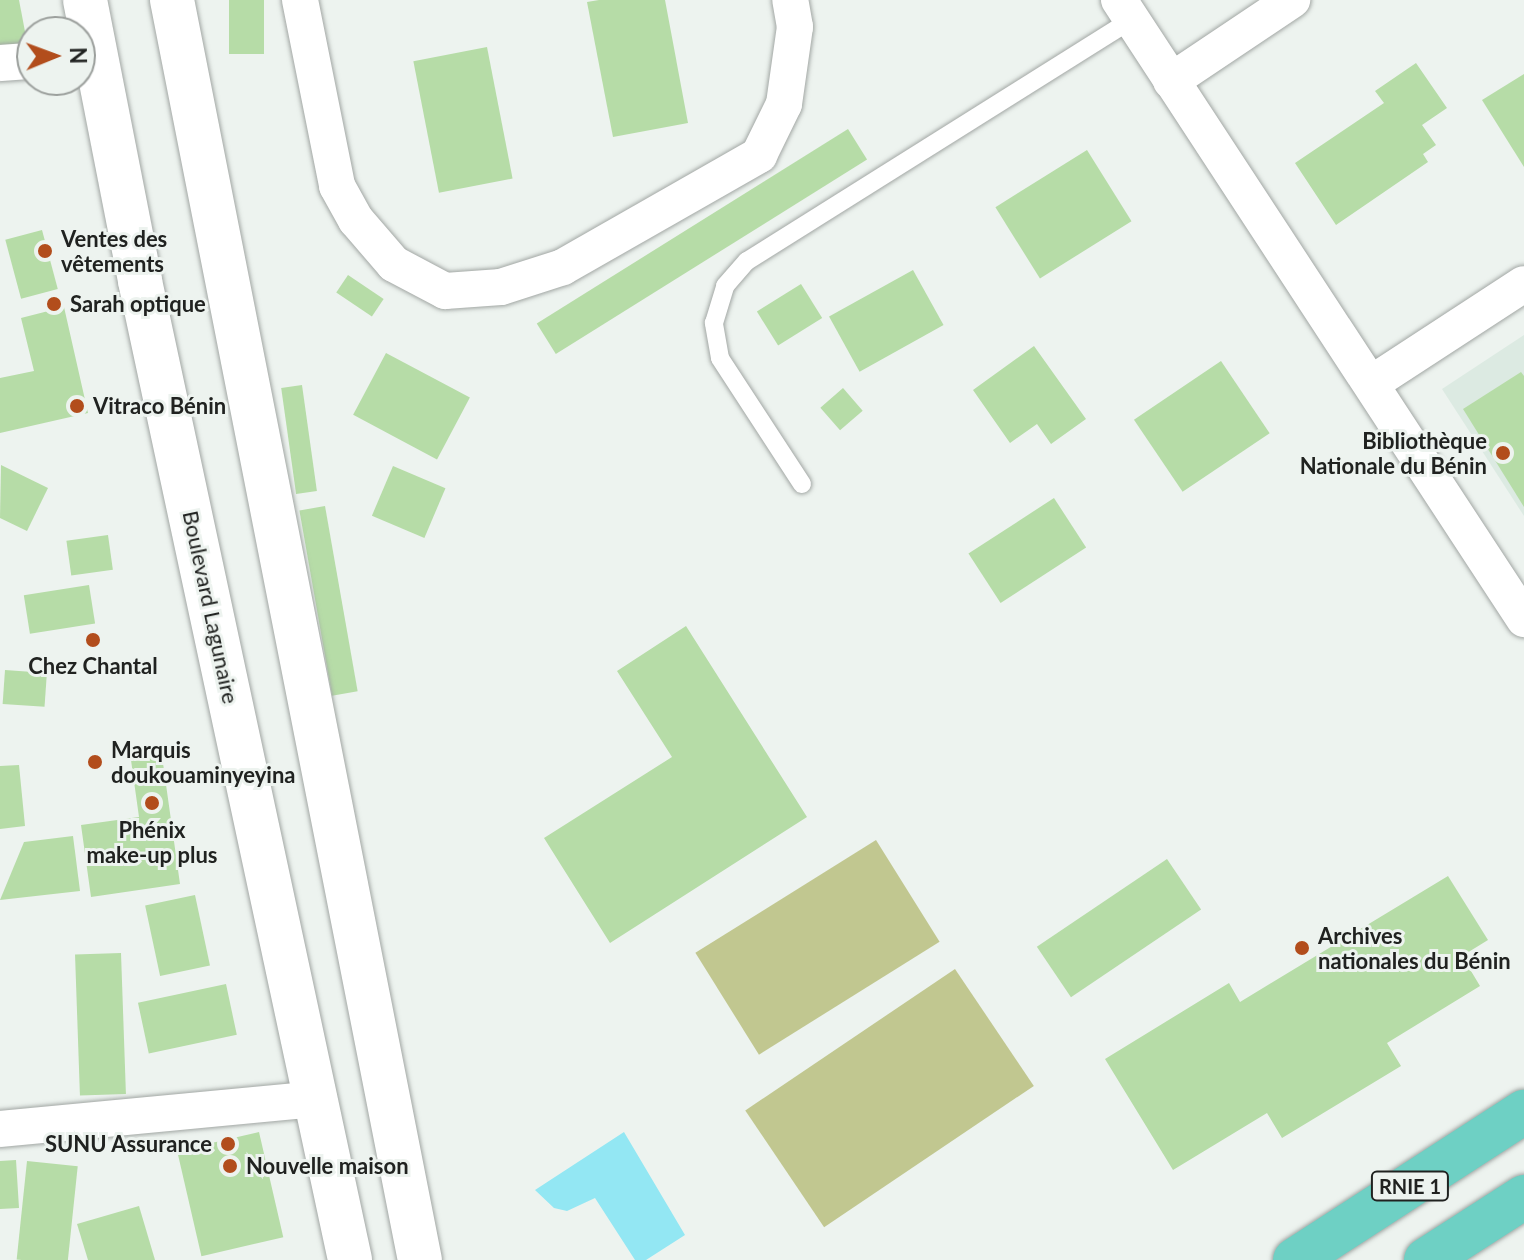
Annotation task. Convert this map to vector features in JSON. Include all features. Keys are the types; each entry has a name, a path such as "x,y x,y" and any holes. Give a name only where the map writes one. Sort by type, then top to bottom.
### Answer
{"highway":[{"name":"RNIE 1","path":"1295,1260 1524,1112"},
{"path":"1426,1260 1524,1197"}],"main road":[{"path":"172,0 420,1260"},
{"name":"Boulevard Lagunaire","path":"96,89 319,1099 350,1260"}],"street":[{"path":"300,0 337,186 356,220 394,264 445,291 501,287 563,267 759,155 784,104 795,27 790,0"},
{"path":"1171,81 1292,0"},
{"path":"1125,10 1524,619"},
{"path":"1372,383 1524,284"},
{"path":"0,1129 319,1099"}],"lane":[{"path":"802,484 720,358 714,323 725,286 747,261 1125,10"}],"shaded area":[{"name":"Bibliothèque Nationale du Bénin","path":"1524,335 1524,516 1442,389"}],"green space":[{"path":"876,840 940,942 759,1055 695,953"},
{"path":"955,969 1034,1086 824,1227 745,1110"}],"water":[{"path":"624,1132 685,1235 646,1260 635,1260 595,1198 567,1211 554,1208 535,1190"}],"building":[{"path":"0,0 19,0 22,16 16,16 16,44 0,48"},
{"path":"229,0 264,0 264,54 229,54"},
{"path":"665,0 688,123 613,137 587,2"},
{"path":"487,47 513,179 439,193 413,61"},
{"path":"1416,63 1447,108 1422,125 1436,145 1423,154 1428,162 1336,225 1295,163 1384,103 1375,91"},
{"path":"1524,74 1524,167 1482,100"},
{"path":"848,129 867,160 556,354 537,323"},
{"path":"1087,150 1132,221 1040,278 995,207"},
{"path":"42,230 58,289 21,299 5,240"},
{"path":"913,270 944,325 860,372 829,317"},
{"path":"348,275 384,299 372,316 336,292"},
{"path":"801,284 822,318 778,345 757,312"},
{"path":"64,307 88,413 0,433 0,378 34,371 21,318"},
{"path":"1034,346 1086,419 1051,444 1037,424 1010,443 973,390"},
{"path":"386,353 470,398 437,459 353,415"},
{"path":"1221,361 1270,433 1183,492 1134,420"},
{"path":"1521,372 1524,376 1524,507 1463,409"},
{"path":"302,385 317,491 296,494 281,388"},
{"path":"843,388 863,411 840,430 820,408"},
{"path":"1,465 48,488 27,531 0,518"},
{"path":"393,466 445,488 424,538 372,516"},
{"path":"1054,498 1086,547 1001,603 968,554"},
{"path":"325,506 358,691 332,696 299,511"},
{"path":"108,535 113,570 71,576 66,541"},
{"path":"89,585 95,624 30,634 24,595"},
{"path":"686,626 807,817 610,943 544,838 672,757 617,671"},
{"path":"5,670 47,673 45,707 3,704"},
{"path":"161,749 180,884 91,897 81,825 139,817 130,753"},
{"path":"19,765 25,826 0,829 0,766"},
{"path":"73,836 80,891 0,900 24,842"},
{"path":"1167,859 1201,910 1071,997 1037,947"},
{"path":"1448,876 1488,940 1462,956 1480,986 1387,1043 1401,1066 1282,1138 1267,1113 1173,1170 1105,1059 1229,983 1240,1002"},
{"path":"195,895 210,965 160,976 145,906"},
{"path":"121,953 126,1094 80,1096 75,955"},
{"path":"226,984 237,1035 149,1054 138,1003"},
{"path":"259,1132 283,1237 201,1256 177,1151"},
{"path":"16,1160 19,1208 0,1209 0,1161"},
{"path":"27,1161 78,1166 68,1260 17,1259"},
{"path":"139,1206 155,1260 88,1260 77,1224"}],"place":[{"name":"Ventes des vêtements","path":"45,251"},
{"name":"Sarah optique","path":"54,304"},
{"name":"Vitraco Bénin","path":"77,406"},
{"name":"Bibliothèque Nationale du Bénin","path":"1503,453"},
{"name":"Chez Chantal","path":"93,640"},
{"name":"Marquis doukouaminyeyina","path":"95,762"},
{"name":"Phénix make-up plus","path":"152,803"},
{"name":"Archives nationales du Bénin","path":"1302,948"},
{"name":"SUNU Assurance","path":"228,1144"},
{"name":"Nouvelle maison","path":"230,1166"}]}
